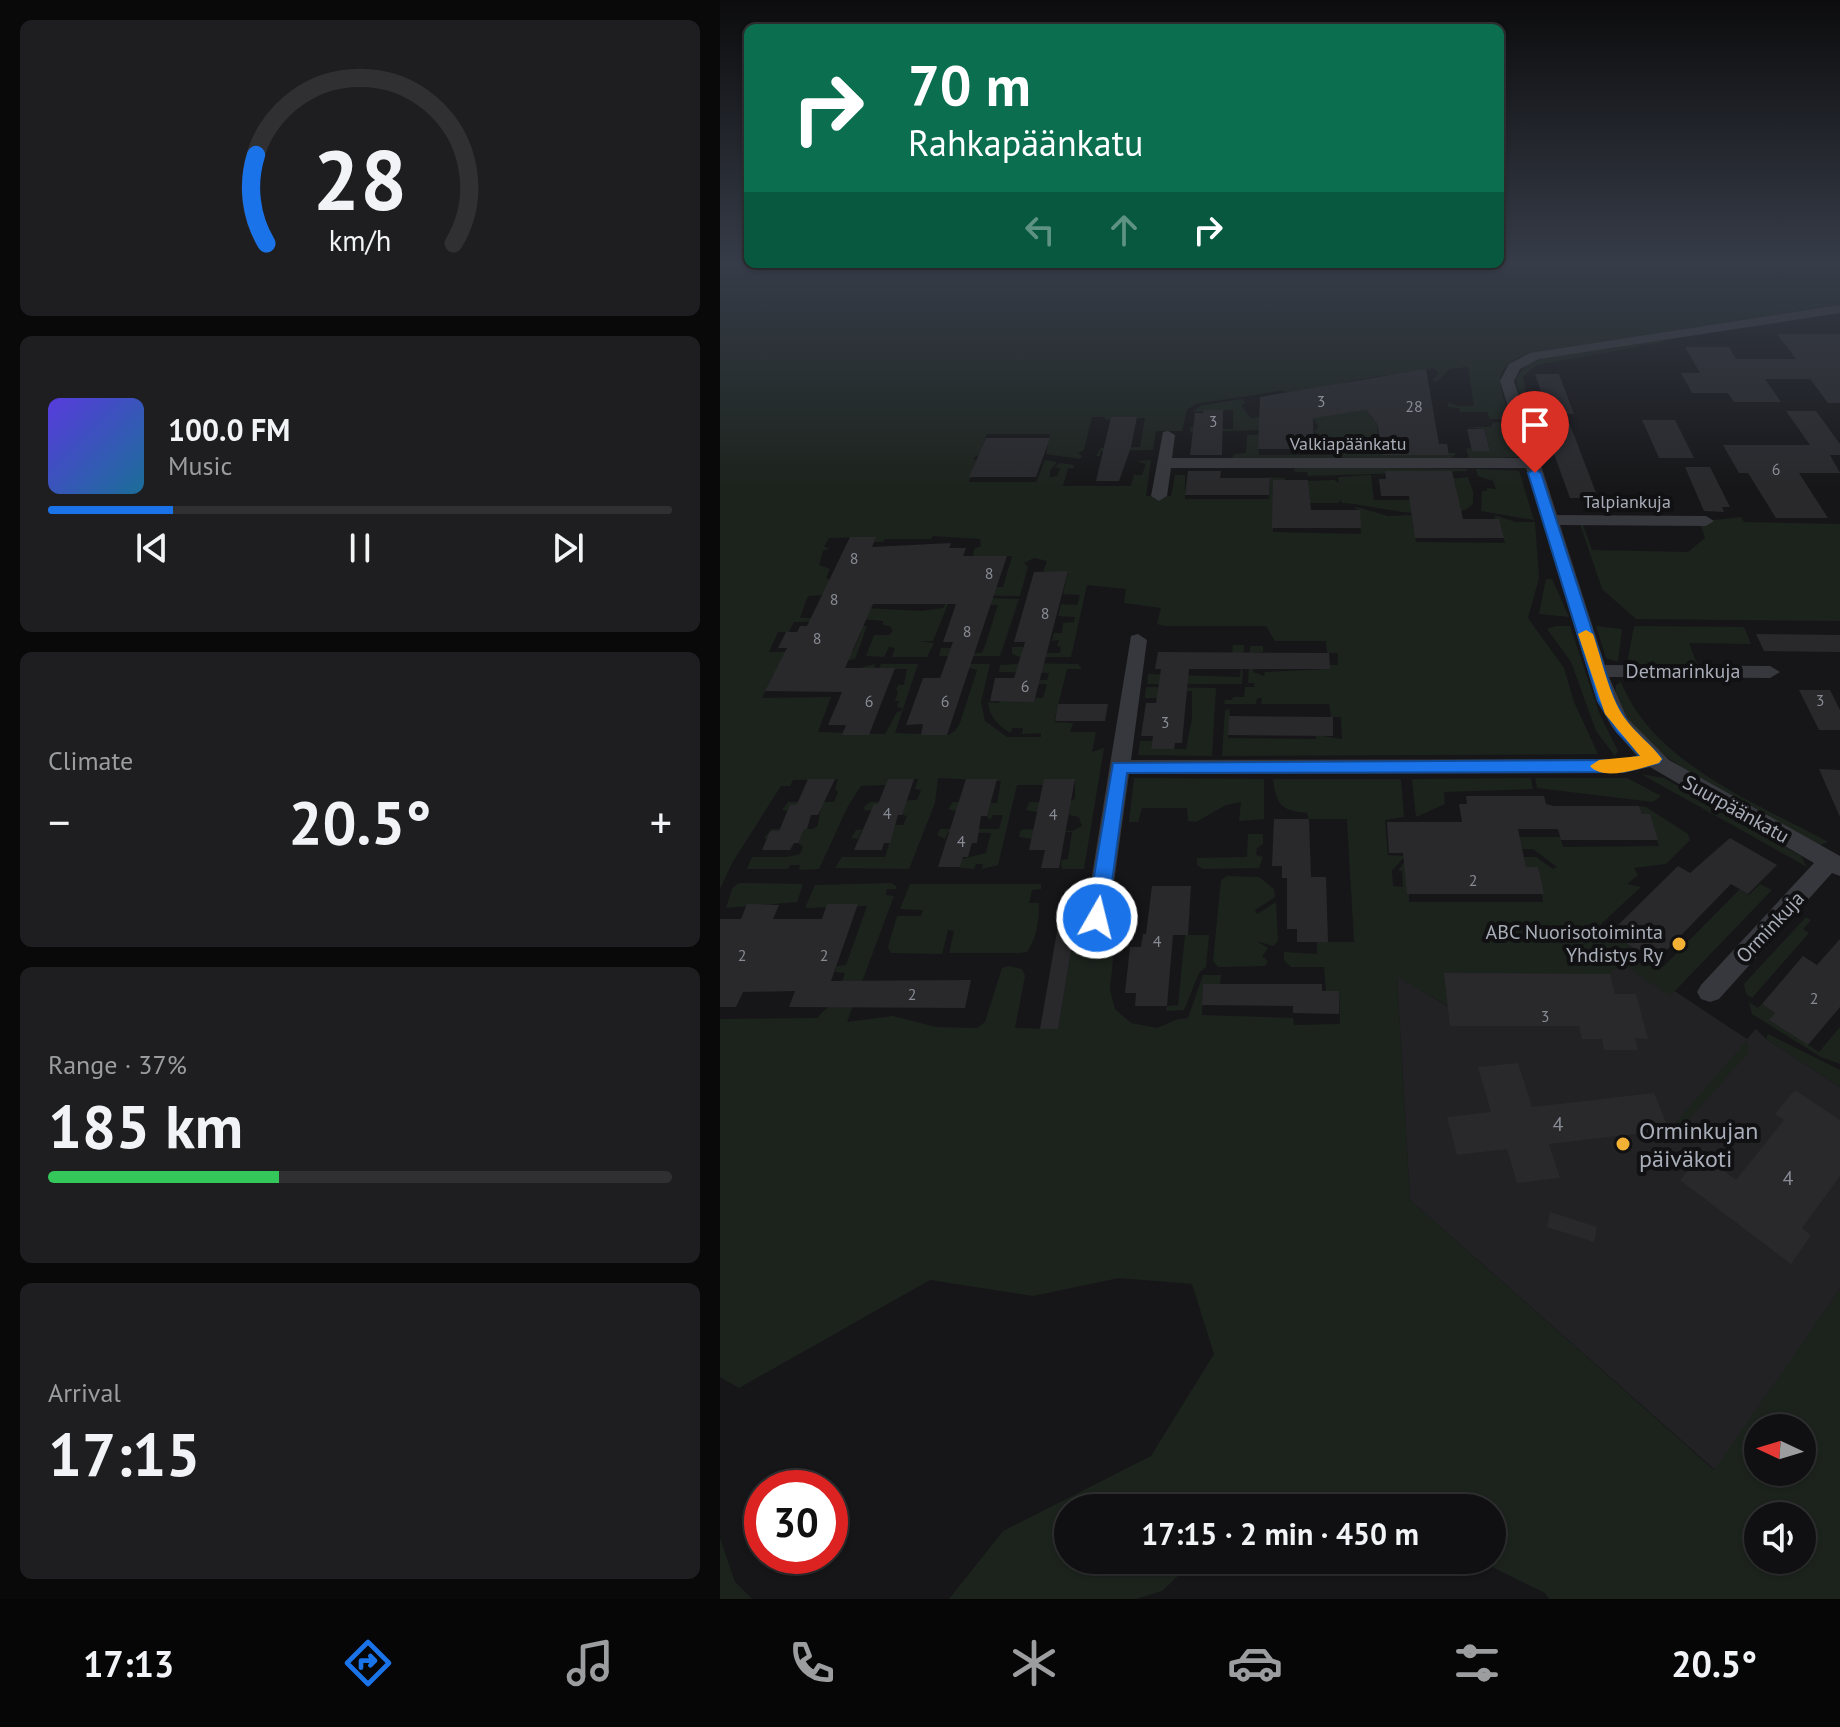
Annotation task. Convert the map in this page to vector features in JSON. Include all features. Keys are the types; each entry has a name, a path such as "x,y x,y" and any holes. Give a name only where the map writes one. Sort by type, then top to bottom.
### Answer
{"street":[{"name":"Suurpäänkatu","path":"1647,339 1535,356 1514,367 1508,376 1508,385 1597,671 1613,714 1632,740 1653,759 1695,787 1835,864"},
{"path":"1159,496 1168,435"},
{"name":"Valkiapäänkatu","path":"1163,463 1532,463"},
{"name":"Talpiankuja","path":"1549,520 1706,521"},
{"path":"1097,918 1138,640"},
{"name":"Detmarinkuja","path":"1597,671 1770,672"},
{"path":"1119,767 1623,766 1653,759"},
{"name":"Orminkuja","path":"1710,992 1835,864"}],"shaded area":[{"path":"720,339 1628,339 1521,356 1510,363 1504,370 1500,384 1509,419 1490,419 1487,412 1460,412 1459,408 1448,407 1448,402 1458,406 1474,406 1468,367 1449,369 1437,382 1432,380 1439,374 1434,368 1393,375 1392,381 1386,375 1344,382 1373,419 1385,417 1398,424 1377,424 1378,439 1411,452 1457,453 1451,458 1344,458 1314,432 1318,426 1311,416 1351,412 1327,386 1294,393 1280,391 1196,404 1187,410 1182,431 1156,431 1153,450 1101,451 1100,456 1096,456 1101,448 1140,447 1145,418 1105,420 1105,417 1092,417 1084,450 1078,453 1082,456 1080,459 1046,454 1050,434 987,434 979,455 973,458 976,461 969,482 1036,482 1045,460 1057,462 1050,471 1050,477 1057,476 1060,468 1054,467 1060,463 1074,465 1074,468 1068,468 1063,486 1131,486 1134,475 1142,475 1146,464 1137,461 1151,460 1146,496 1171,496 1175,475 1185,475 1185,499 1269,499 1270,478 1265,477 1285,478 1286,499 1273,503 1273,532 1361,534 1359,510 1354,508 1357,507 1388,516 1412,515 1416,542 1505,543 1499,520 1494,515 1516,522 1535,522 1539,578 1528,618 1564,668 1574,702 1598,754 1222,756 1225,710 1230,709 1228,738 1316,739 1316,735 1342,739 1341,717 1331,717 1329,704 1261,704 1262,698 1257,698 1256,704 1224,704 1225,700 1232,700 1233,697 1244,697 1245,687 1254,687 1254,683 1248,683 1250,646 1263,646 1263,652 1253,653 1253,672 1264,676 1265,672 1329,669 1330,665 1338,665 1338,653 1327,653 1326,641 1275,641 1266,626 1157,624 1161,608 1124,603 1126,589 1087,585 1071,657 1020,657 1012,654 1012,647 1023,647 1022,653 1060,653 1061,647 1057,646 1059,640 1052,641 1054,633 1062,633 1063,623 1074,622 1075,617 1058,616 1061,604 1077,605 1080,595 1063,594 1068,572 1043,572 1047,561 1034,558 1024,563 1028,567 1020,596 959,595 972,588 1003,587 1012,556 973,556 974,549 981,546 980,539 933,536 931,539 885,539 874,542 875,537 829,538 824,547 830,548 823,551 819,565 830,569 826,578 830,580 822,595 808,596 800,618 850,618 846,621 794,622 789,632 778,632 769,652 853,651 861,633 856,626 867,626 855,659 773,675 762,698 831,697 818,732 885,734 897,712 901,711 902,708 897,707 899,701 895,701 896,690 898,685 904,685 907,669 856,669 875,664 874,667 879,668 881,664 918,664 895,733 948,735 960,723 977,670 957,664 990,664 981,702 985,721 1007,737 1041,737 1041,733 1022,734 1023,728 1012,728 1011,733 1006,730 992,716 988,702 999,703 1001,696 1034,702 1035,698 1043,698 1047,684 1038,684 1040,680 1047,680 1049,673 999,672 1000,665 1018,664 1018,668 1027,663 1078,664 1082,669 1067,669 1054,722 1073,723 1070,732 1096,732 1092,752 1104,748 1084,869 1062,869 1061,860 1068,859 1072,832 1034,832 1032,839 1019,837 1024,829 1073,831 1082,826 1079,817 1069,815 1070,804 1037,812 1026,810 1029,802 1069,803 1075,798 1075,779 1043,785 1017,785 998,865 982,869 983,864 976,864 974,869 960,868 962,859 986,853 991,833 948,832 945,839 937,835 940,829 999,829 1003,815 993,815 990,820 987,816 990,805 956,811 948,809 953,802 997,803 1001,781 938,778 935,803 909,869 835,868 842,857 885,857 893,831 861,831 858,839 851,838 856,830 893,829 894,825 903,825 907,816 902,815 905,804 865,811 864,807 870,802 917,800 921,790 915,789 918,779 888,779 886,785 861,786 848,806 819,869 799,870 800,865 790,865 788,869 747,869 752,857 800,854 803,847 798,843 764,838 772,829 813,829 818,825 821,804 791,805 788,811 782,810 788,802 834,802 838,792 835,789 838,779 793,780 790,786 781,786 732,863 720,889"},
{"path":"1665,342 1537,365 1523,377 1529,404 1521,404 1516,379 1524,367 1542,358"},
{"path":"1273,394 1291,398 1306,417 1307,429 1190,432 1190,427 1233,429 1233,410 1192,412 1202,405 1242,399 1246,403 1241,405 1251,418 1291,411 1281,398 1276,399"},
{"path":"1493,422 1511,423 1518,457 1469,459 1466,448 1490,450 1484,429 1465,427 1491,427"},
{"path":"1264,434 1258,440 1259,455 1332,455 1340,459 1232,458 1234,454 1246,453 1247,435"},
{"path":"1293,469 1467,471 1308,476 1307,472"},
{"path":"1476,469 1519,471 1534,520 1481,511 1482,491 1496,489 1493,481 1478,476"},
{"path":"1371,475 1374,500 1458,500 1454,480 1450,479 1468,477 1473,504 1462,511 1430,514 1342,503 1341,500 1338,503 1302,503 1309,494 1308,481 1334,480 1339,483 1338,477"},
{"path":"1741,517 1744,522 1840,524 1840,621 1636,619 1602,589 1580,524 1592,550 1688,552 1705,538 1700,524"},
{"path":"1546,579 1552,579 1569,617 1539,614"},
{"path":"955,587 933,641 918,641 934,643 927,657 892,657 895,648 889,647 884,657 866,656 874,635 889,635 893,631 890,626 883,625 883,621 862,619 865,608 922,611 943,608"},
{"path":"958,597 1019,599 1000,656 939,656 941,648 951,648 950,653 982,653 998,605 966,605 964,610 954,610"},
{"path":"1570,626 1600,715 1618,751 1615,756 1596,731 1571,662 1547,629"},
{"path":"1596,626 1622,629 1618,662 1606,658"},
{"path":"1634,626 1744,627 1751,644 1689,643 1697,664 1627,664"},
{"path":"1233,645 1244,645 1242,684 1147,684 1148,674 1240,677 1242,653 1232,653"},
{"path":"1621,682 1636,711 1657,736 1682,758 1739,795 1828,842 1820,845 1768,818 1698,778 1665,755 1637,732 1620,708 1616,685"},
{"path":"1146,687 1216,688 1212,756 1138,755 1140,741 1152,741 1151,749 1186,749 1192,719 1192,691 1159,691 1157,698 1145,698"},
{"path":"1641,774 1664,778 1801,856 1807,867"},
{"path":"1134,778 1264,779 1264,819 1239,821 1241,802 1226,805 1196,822 1188,821 1187,808 1142,808 1138,822 1129,822"},
{"path":"1531,778 1533,789 1444,792 1445,804 1416,817 1412,779"},
{"path":"1535,778 1627,778 1661,796 1653,802 1537,788"},
{"path":"1273,779 1401,779 1404,817 1385,820 1388,855 1405,856 1392,871 1393,886 1403,887 1402,871 1398,871 1408,856 1409,902 1543,902 1538,867 1526,867 1524,857 1536,857 1553,869 1557,867 1533,849 1459,849 1455,822 1462,822 1463,829 1488,837 1560,837 1563,847 1659,846 1650,815 1642,814 1639,806 1646,807 1688,834 1690,840 1666,864 1634,868 1638,875 1627,884 1641,887 1600,925 1609,932 1616,926 1628,934 1622,941 1663,967 1740,889 1749,895 1760,884 1772,890 1670,996 1621,963 1610,974 1444,973 1448,1006 1397,977 1410,1200 1714,1470 1744,1427 1744,1486 1816,1486 1816,1414 1753,1414 1840,1289 1840,1599 1549,1599 1545,1593 1506,1574 1506,1494 1076,1494 1151,1456 1214,1354 1192,1284 1119,1278 1033,1296 930,1280 739,1388 720,1377 720,1019 817,1018 835,1000 845,973 835,972 837,966 846,965 867,906 805,908 815,885 891,883 896,886 896,889 887,889 886,895 894,896 847,1022 893,1016 936,1027 977,1028 985,1022 1002,968 1009,966 1022,969 1025,976 1015,1028 1058,1029 1075,927 1111,926 1113,959 1110,990 1115,1009 1131,1023 1157,1028 1188,1018 1203,975 1221,975 1220,984 1203,984 1202,1015 1293,1018 1294,1025 1340,1024 1339,991 1326,991 1324,967 1291,967 1284,960 1284,952 1317,954 1317,942 1354,942 1347,819 1309,819 1307,813 1286,808 1278,800"},
{"path":"1248,834 1263,834 1263,844 1257,848 1256,855 1263,857 1259,868 1203,869 1197,865 1197,858 1247,857"},
{"path":"1227,876 1259,877 1274,889 1275,897 1255,910 1257,914 1276,902 1278,941 1273,946 1257,941 1268,948 1262,956 1268,961 1265,966 1218,967 1213,961 1221,880"},
{"path":"737,884 803,884 797,902 726,908 732,889"},
{"path":"910,884 1041,884 1041,889 1032,890 1029,903 1039,903 1039,916 1027,952 949,953 954,931 948,930 942,954 891,953 888,947 897,916 921,916 923,910 900,909"},
{"name":"Orminkujan päiväkoti","path":"1561,916 1747,1039 1756,1029 1766,1039 1840,1087 1840,1289 1754,1414 1744,1414 1744,1428 1715,1470 1410,1200 1397,976 1447,1006 1444,973"},
{"path":"1806,917 1811,920 1803,929 1809,933 1752,998 1746,994 1744,984"},
{"path":"1185,935 1209,935 1206,967 1199,973 1184,1010 1166,1011 1167,1006 1178,1005"},
{"path":"1749,1002 1758,1008 1762,1004 1775,1013 1770,1020 1819,1052 1840,1027 1840,1064 1821,1057 1752,1014"},
{"path":"1768,1034 1840,1070 1840,1087 1766,1039"},
{"path":"1747,1040 1749,1052 1675,1135 1669,1130"},
{"path":"1054,1505 1054,1574 1180,1574 1162,1591 1136,1599 949,1599 1003,1531"},
{"path":"720,1538 735,1582 752,1599 720,1599"}],"building":[{"path":"1781,339 1840,339 1840,403 1828,403 1810,379 1765,379 1781,402 1734,402 1728,393 1692,393 1681,373 1700,373 1685,347 1729,347 1736,359 1796,359"},
{"path":"1426,369 1439,444 1447,444 1449,455 1383,455 1377,423 1366,410 1313,418 1314,449 1258,449 1260,397"},
{"path":"1535,374 1559,374 1574,414 1566,414 1598,498 1570,498 1541,418 1550,418"},
{"path":"1204,410 1223,410 1222,455 1190,455 1195,413 1203,413"},
{"path":"1786,411 1816,411 1840,444 1840,455 1830,455 1840,473 1799,473 1828,518 1776,518 1748,473 1739,473 1723,445 1810,445"},
{"path":"1111,417 1137,417 1131,447 1119,481 1096,481"},
{"path":"1642,420 1675,420 1694,458 1659,458"},
{"path":"1467,429 1484,429 1490,451 1472,451"},
{"path":"986,438 1050,438 1036,477 969,477"},
{"path":"1685,467 1710,467 1730,507 1722,507 1724,512 1704,511"},
{"path":"1188,471 1221,471 1220,478 1270,478 1269,495 1185,495"},
{"path":"1385,471 1452,471 1463,519 1499,519 1504,538 1415,538 1409,496 1381,496 1379,479 1386,479"},
{"path":"1273,480 1308,480 1311,510 1360,510 1361,528 1272,528"},
{"path":"850,537 876,537 872,547 951,543 949,548 966,548 963,556 1007,556 947,735 921,735 923,724 906,725 923,678 940,678 953,642 943,642 956,604 873,604 845,668 895,668 869,735 842,735 846,725 828,725 842,692 765,691 787,648 778,648 786,632 797,632 800,626 807,626"},
{"path":"1068,571 1034,702 990,701 995,678 1014,678 1025,642 1014,642 1034,572"},
{"path":"1756,634 1840,635 1840,652 1764,651"},
{"path":"1158,652 1329,653 1330,669 1189,669 1182,743 1175,743 1174,749 1151,749 1153,736 1141,736 1146,703 1156,703 1161,669 1155,669"},
{"path":"1799,690 1830,690 1840,710 1840,730 1819,730"},
{"path":"1058,704 1108,704 1105,721 1055,721"},
{"path":"1229,716 1333,717 1333,736 1228,735"},
{"path":"1819,769 1840,770 1840,817"},
{"path":"808,779 835,779 818,815 811,815 807,829 790,850 762,850 770,831 779,831 790,805 797,804"},
{"path":"888,779 914,779 890,843 884,843 882,850 854,850 874,804 878,804"},
{"path":"966,779 997,779 987,816 981,816 977,843 972,843 968,857 963,857 960,867 938,867"},
{"path":"1044,779 1075,779 1059,868 1041,868 1045,850 1029,850"},
{"path":"1466,796 1544,796 1546,804 1554,806 1639,806 1642,814 1650,814 1658,840 1561,840 1558,829 1518,829 1526,867 1538,867 1544,894 1407,894 1403,853 1389,853 1387,822 1462,822 1459,804 1467,804"},
{"path":"1274,819 1309,819 1311,877 1326,877 1328,942 1297,942 1297,929 1287,929 1287,878 1282,878 1282,866 1272,866"},
{"path":"1730,838 1777,865 1748,894 1731,884 1655,962 1621,940 1628,934 1617,926 1678,866 1690,873"},
{"path":"1152,886 1191,886 1188,935 1173,935 1167,1006 1135,1006 1136,993 1125,993 1130,947 1141,947 1143,934 1146,934"},
{"path":"747,904 779,905 773,919 822,919 827,904 858,904 831,981 971,980 965,1008 789,1007 795,991 743,992 736,1007 720,1007 720,919 741,919"},
{"path":"1061,909 1078,909 1058,1029 1040,1029"},
{"path":"1840,939 1840,1007 1808,1045 1769,1020 1775,1013 1762,1004 1803,956 1817,965"},
{"path":"1444,973 1610,974 1615,994 1636,994 1648,1039 1635,1038 1638,1050 1604,1050 1602,1039 1582,1039 1579,1026 1450,1026"},
{"path":"1203,984 1322,984 1322,991 1339,991 1339,1014 1293,1013 1293,1006 1202,1005"},
{"path":"1518,1063 1532,1107 1654,1093 1669,1130 1549,1144 1560,1178 1517,1183 1507,1149 1457,1155 1447,1117 1491,1112 1478,1067"},
{"path":"1795,1090 1840,1120 1840,1176 1802,1228 1811,1235 1791,1264 1680,1180 1702,1154 1736,1180 1784,1120 1775,1114"},
{"path":"1550,1212 1597,1227 1594,1242 1547,1227"}],"slow traffic":[{"path":"1586,634 1613,714 1632,740 1653,759 1640,764 1599,766"}],"place":[{"name":"ABC Nuorisotoiminta Yhdistys Ry","path":"1679,944"},
{"name":"Orminkujan päiväkoti","path":"1623,1144"}],"route":[{"path":"1097,918 1119,767 1623,766 1653,759 1632,740 1607,701 1535,473"}]}
